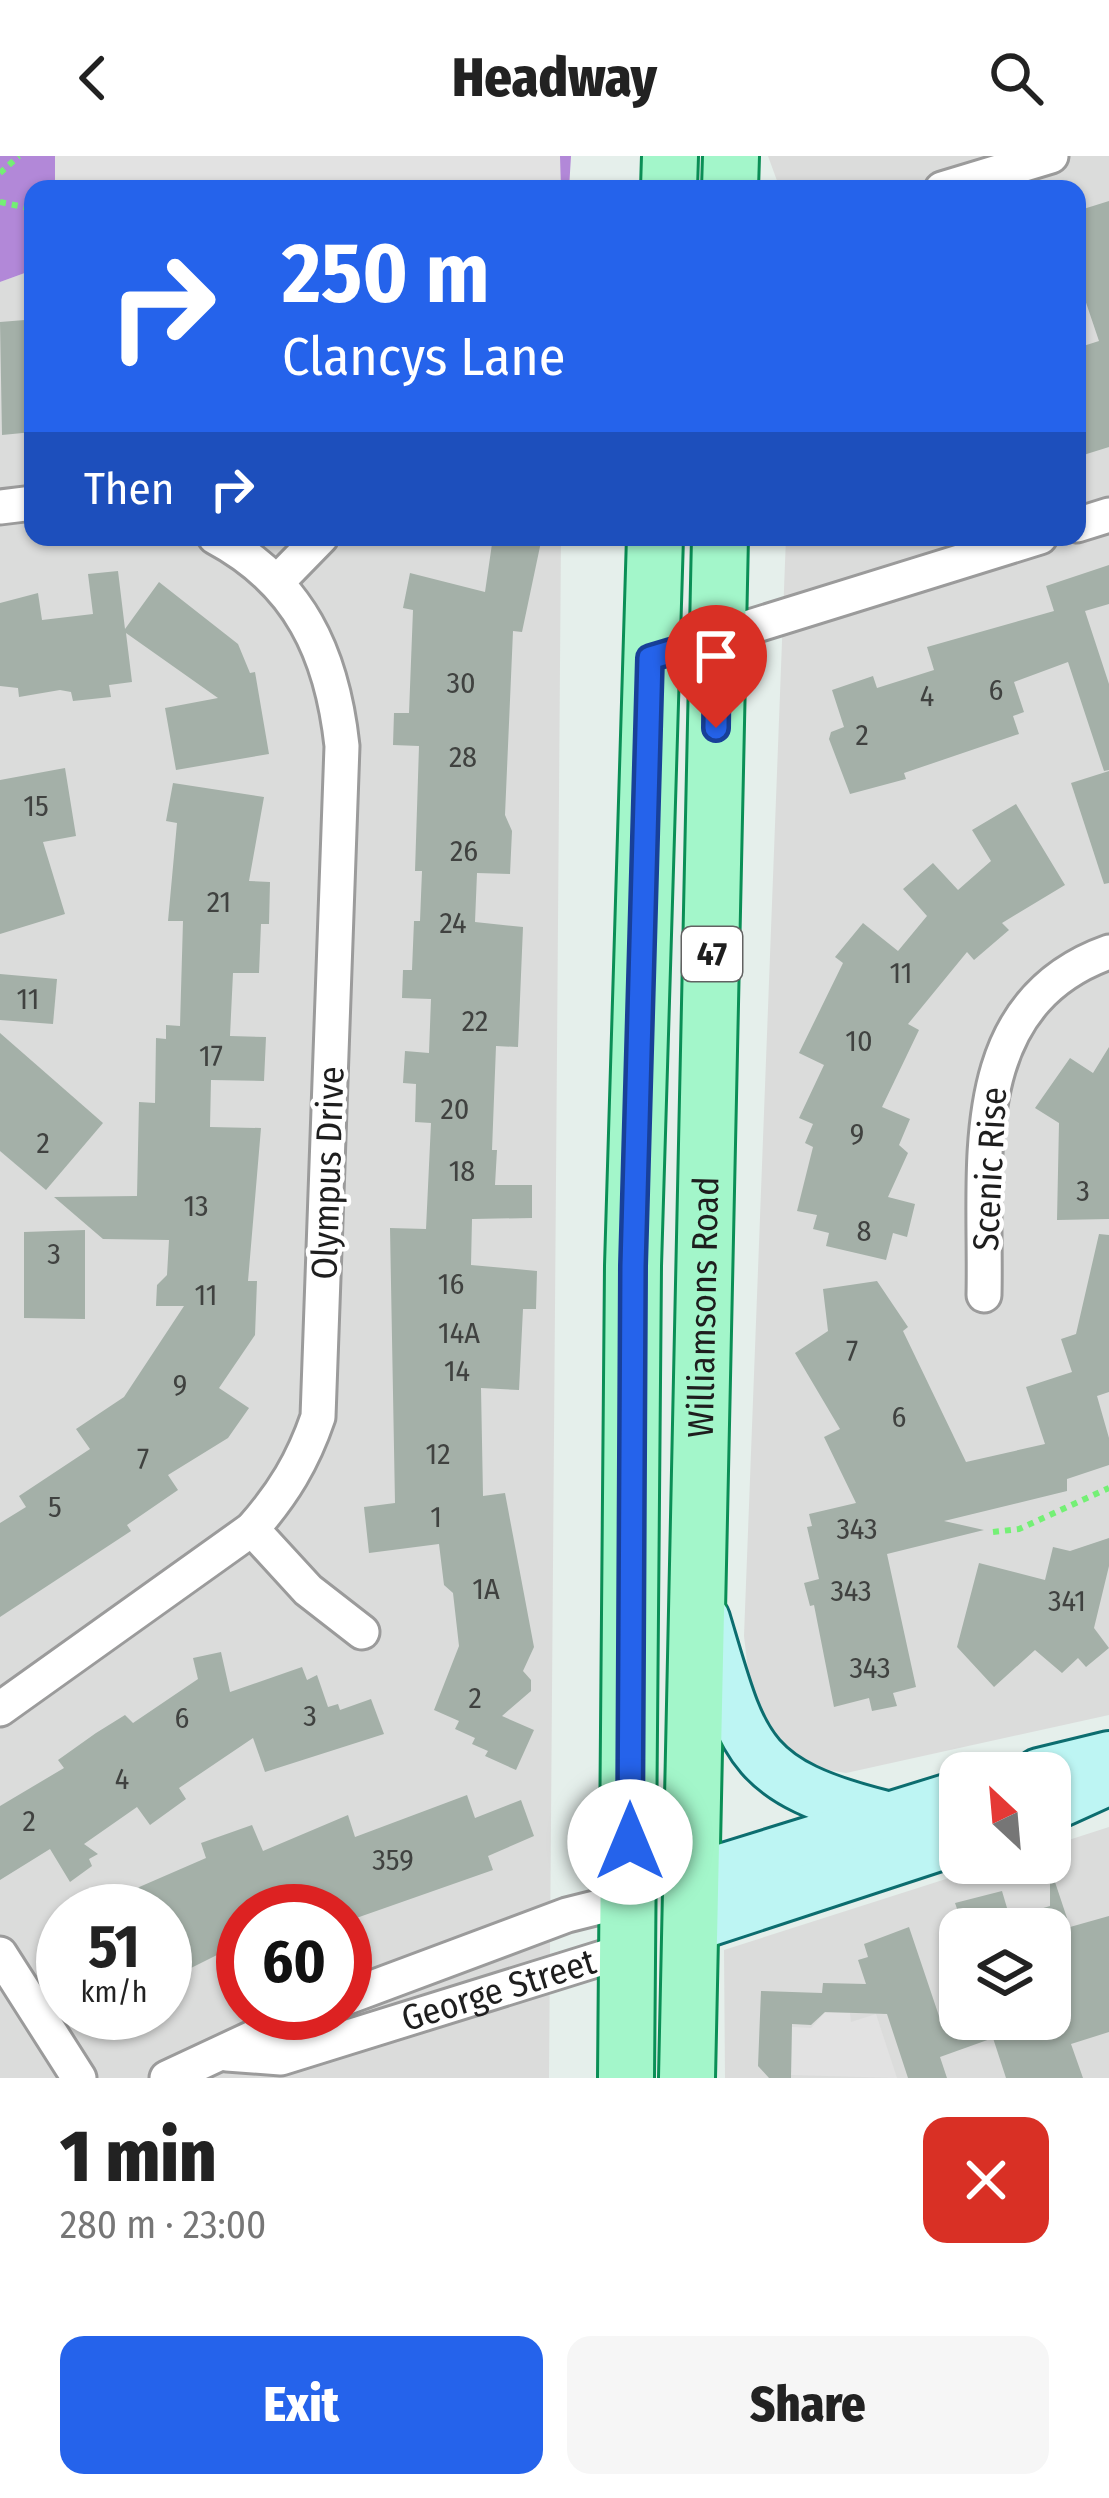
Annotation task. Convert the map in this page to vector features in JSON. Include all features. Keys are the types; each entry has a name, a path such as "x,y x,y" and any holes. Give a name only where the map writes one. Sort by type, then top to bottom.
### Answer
{"main road":[{"name":"Williamsons Road","path":"626,2078 633,1266 655,546"},
{"name":"Williamsons Road","path":"687,2078 720,546"},
{"path":"697,1594 735,1719 752,1752 781,1780 832,1803 882,1815"},
{"path":"1071,1765 1109,1756"},
{"path":"1071,1797 1109,1780"},
{"path":"689,1904 882,1815 939,1800"},
{"path":"627,1925 689,1904 939,1845"}],"street":[{"path":"972,180 1051,156"},
{"name":"Olympus Drive","path":"0,1709 252,1529 282,1495 305,1455 317,1417 342,746 338,703 325,663 279,580 228,546"},
{"path":"279,580 312,546"},
{"path":"650,658 1011,546"},
{"name":"Scenic Rise","path":"984,1295 989,1114 996,1065 1017,1018 1054,978 1109,952"},
{"path":"252,1529 308,1591 362,1632"},
{"name":"George Street","path":"372,1988 567,1915 627,1925"},
{"name":"George Street","path":"167,2078 218,2064 281,2058 627,1925"},
{"path":"0,1954 79,2078"},
{"name":"George Street","path":"218,2064 252,2040"}],"path":[{"path":"0,173 19,156"},
{"path":"993,1532 1019,1529 1064,1504 1109,1489"}],"shaded area":[{"path":"0,156 571,156 570,180 24,180 24,273 0,282"},
{"path":"55,156 560,156 561,180 55,180"},
{"path":"768,156 1109,156 1109,1715 846,1773 811,1767 770,1734 750,1687 744,1636 786,546 1086,546 1086,180 777,180"},
{"path":"24,273 24,546 561,546 549,2078 0,2078 0,282"},
{"path":"1109,1827 1109,2078 725,2078 724,1950 939,1881 1071,1884 1071,1839"},
{"path":"824,2013 850,2013 851,2022 876,2014 897,2078 791,2075 792,2027 811,2028"}],"building":[{"path":"1109,201 1109,447 1086,454 1086,345 1099,341 1086,303 1086,208"},
{"path":"24,320 24,433 2,435 0,322"},
{"path":"492,546 540,546 522,632 513,631 505,815 512,831 510,874 477,873 475,922 523,927 518,1047 496,1046 492,1150 497,1150 495,1185 532,1185 532,1218 472,1219 471,1265 537,1271 536,1309 523,1309 519,1390 481,1388 483,1496 505,1493 534,1647 523,1671 531,1680 531,1691 502,1716 534,1730 516,1770 485,1756 488,1751 472,1744 475,1738 455,1729 459,1721 434,1710 459,1646 453,1593 444,1585 439,1544 369,1553 364,1507 395,1503 390,1228 426,1229 431,1123 415,1122 416,1084 403,1083 405,1051 429,1053 431,999 402,998 403,970 412,970 414,921 420,921 422,871 415,871 419,746 393,745 394,713 409,713 413,610 403,608 410,573 485,592"},
{"path":"1109,565 1109,604 1085,611 1109,684 1109,770 1104,771 1068,662 1014,682 1024,712 1013,716 1019,734 904,773 906,779 850,794 829,739 831,732 844,727 832,690 873,676 877,688 934,670 927,647 1054,611 1046,586"},
{"path":"118,571 125,629 159,582 238,644 250,673 255,672 269,754 176,770 165,708 218,698 126,633 132,682 109,685 111,697 73,701 71,692 60,690 19,697 18,688 0,686 0,603 38,593 42,620 93,614 88,574"},
{"path":"65,768 76,836 43,842 65,914 0,934 0,780"},
{"path":"1109,771 1109,883 1104,884 1071,783"},
{"path":"173,783 264,797 249,881 270,882 269,924 261,924 259,973 233,973 230,1036 266,1037 264,1081 211,1080 210,1127 261,1128 248,1281 257,1281 255,1335 219,1388 249,1408 228,1438 168,1475 178,1490 127,1525 131,1531 0,1617 0,1523 26,1507 19,1496 90,1449 76,1429 124,1397 184,1306 156,1306 157,1285 167,1275 169,1240 103,1239 54,1197 137,1196 139,1102 155,1103 156,1038 166,1039 166,1025 180,1026 183,921 168,921 177,823 166,821"},
{"path":"1016,804 1065,885 1002,923 1009,930 974,960 967,952 908,1024 919,1030 882,1107 910,1119 899,1145 908,1153 888,1197 915,1204 907,1237 893,1233 886,1260 826,1246 829,1233 813,1229 817,1215 797,1211 813,1147 805,1143 813,1124 799,1118 824,1065 799,1053 843,963 835,957 863,923 898,951 927,916 903,889 933,863 958,890 991,861 972,830"},
{"path":"0,974 57,979 53,1024 0,1020"},
{"path":"0,1033 103,1123 46,1190 0,1151"},
{"path":"1109,1047 1109,1219 1057,1220 1059,1123 1035,1108 1070,1058 1093,1073"},
{"path":"85,1230 85,1319 24,1318 24,1232"},
{"path":"1099,1234 1109,1235 1109,1392 1097,1396 1109,1438 1109,1465 1067,1479 1067,1491 944,1521 984,1530 887,1554 916,1687 893,1693 897,1706 872,1711 869,1698 834,1707 814,1605 810,1606 804,1583 819,1579 807,1527 812,1526 809,1514 856,1503 824,1437 840,1429 795,1353 828,1331 823,1289 877,1281 908,1327 903,1331 966,1462 1045,1444 1026,1387 1072,1372 1061,1339 1076,1334"},
{"path":"1109,1538 1109,1566 1094,1628 1109,1648 1086,1667 1078,1658 1062,1673 1035,1650 994,1687 957,1647 979,1563 1045,1580 1053,1547 1070,1551"},
{"path":"221,1652 230,1692 302,1667 307,1680 317,1675 328,1707 338,1704 340,1710 371,1699 384,1734 265,1772 253,1738 179,1788 186,1799 150,1825 137,1807 84,1844 98,1854 89,1859 92,1866 70,1882 50,1849 0,1880 0,1806 64,1768 58,1760 96,1733 125,1715 133,1723 198,1679 193,1658"},
{"path":"467,1795 475,1818 521,1800 534,1836 488,1856 493,1870 372,1913 372,1884 216,1884 216,1956 192,1968 192,1884 146,1884 206,1858 201,1843 252,1825 263,1851 348,1815 355,1837"},
{"path":"1050,1884 1056,1884 1064,1908 1043,1908 1050,1906"},
{"path":"1002,1891 1007,1908 957,1908 955,1903"},
{"path":"1109,1916 1109,2032 1071,2044 1083,2078 1006,2078 994,2040 1071,2040 1071,1927"},
{"path":"909,1927 939,2016 939,2040 987,2040 940,2057 947,2078 908,2078 887,2014 825,2012 811,2025 792,2024 791,2078 769,2078 758,2066 761,1991 822,1993 823,1983 866,1984 858,1960 868,1957 864,1944"}],"route":[{"path":"630,1842 633,1266 650,658 717,638 716,728"}]}
